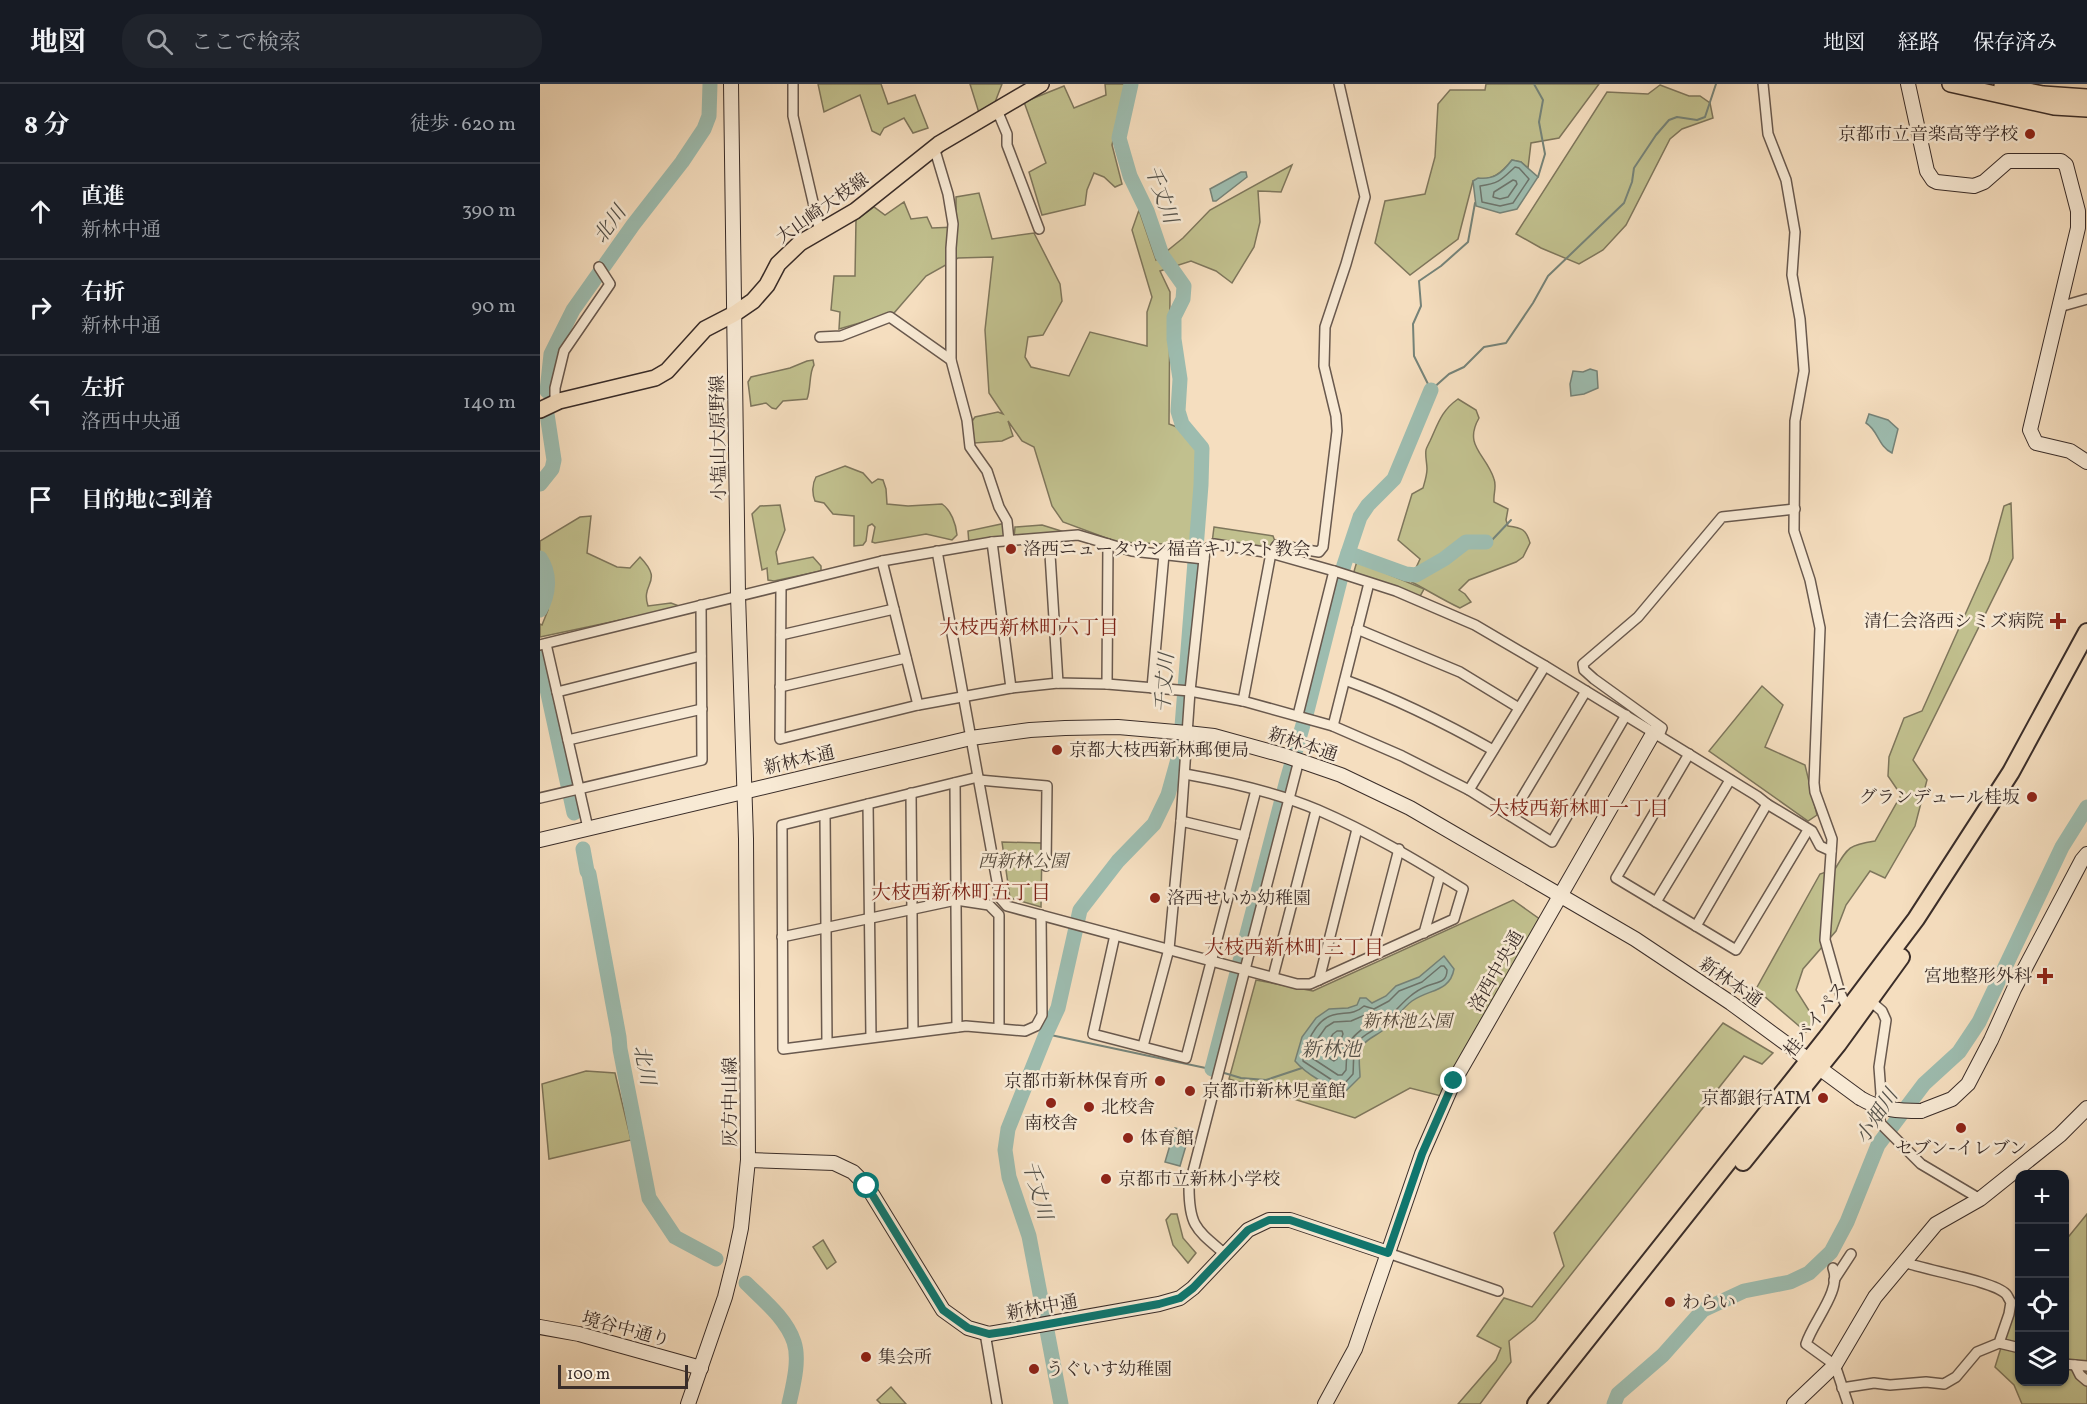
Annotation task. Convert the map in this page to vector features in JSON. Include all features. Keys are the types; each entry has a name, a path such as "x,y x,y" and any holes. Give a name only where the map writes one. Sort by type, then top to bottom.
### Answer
{"highway":[{"name":"桂バイパス","path":"1536,1404 1814,1064 1848,1009 1866,997 2011,772 2087,632"},
{"name":"桂バイパス","path":"1550,1404 1717,1193 1962,867 2019,777 2087,655"}],"main road":[{"name":"大山崎大枝線","path":"540,410 555,402 655,378 667,371 705,329 753,301 767,285 778,264 800,243 855,211 934,147 1041,84"},
{"path":"1950,84 2044,105 2087,109"},
{"path":"1993,84 2043,94 2087,98"}],"street":[{"name":"小塩山大原野線","path":"731,84 738,595 744,791"},
{"path":"793,84 793,116 820,232"},
{"path":"1243,701 1271,553 1277,545 1319,552 1323,547 1337,430 1336,416 1324,366 1325,327 1365,197 1339,84"},
{"path":"1763,84 1768,134 1786,180 1795,232 1792,275 1800,319 1804,371 1795,421 1794,531 1810,580 1820,628 1814,783 1815,792 1832,839 1825,939 1840,993 1848,1009"},
{"path":"1908,84 1927,171 1933,180 1941,183 1974,186 1984,182 2008,161 2061,161 2066,165 2078,211 2078,228 2030,430 2036,443 2070,451 2087,462"},
{"path":"997,110 1007,134 1007,146 1039,229"},
{"path":"934,147 948,194 952,224 951,360 967,420 970,447 987,471 999,507 1007,520 1009,541"},
{"path":"555,402 555,388 564,351 610,284 599,267"},
{"path":"2059,307 2087,299"},
{"path":"820,338 841,336 890,317 951,360"},
{"path":"1656,734 1662,728 1593,679 1584,670 1583,664 1638,617 1722,517 1795,509"},
{"path":"588,828 557,692 543,644 882,561 992,542 1078,535 1132,551 1204,559"},
{"path":"1049,538 1058,684"},
{"path":"992,542 1011,688"},
{"path":"1107,684 1108,544"},
{"path":"1143,1046 1169,949 1185,774 1180,732 1190,692 1205,550 1214,544 1271,553 1347,575 1396,591 1475,625 1626,715 1812,831 1820,846 1831,851"},
{"path":"937,551 1000,898 1007,906 1297,984 1310,984 1454,920 1463,889 1399,849 1316,810 1288,800 1256,790 1185,774"},
{"path":"1152,688 1164,554"},
{"path":"882,561 918,705"},
{"path":"1298,716 1334,571"},
{"path":"1333,726 1369,583"},
{"path":"781,586 780,739 918,705 1011,688 1058,684 1107,684 1190,692 1243,701 1333,726 1402,756 1469,790 1552,842 1626,715"},
{"path":"540,798 702,760 701,605"},
{"path":"781,634 894,609"},
{"path":"1358,628 1460,672 1519,708"},
{"path":"557,692 702,656"},
{"path":"780,687 906,658"},
{"path":"1469,790 1545,666"},
{"path":"1345,680 1382,693 1493,750"},
{"path":"1511,816 1586,691"},
{"path":"568,740 702,709"},
{"name":"新林本通","path":"540,840 970,738 1030,730 1118,727 1214,736 1292,758 1341,775 1410,808 1635,939 1683,970 1860,1098 1871,1105 1894,1111 1921,1111 1952,1099 1968,1084 2044,931 2087,854"},
{"name":"洛西中央通","path":"1325,1404 1355,1349 1422,1154 1454,1081 1656,734"},
{"path":"1689,754 1616,878 1736,950 1808,830"},
{"path":"1225,1254 1197,1230 1190,1211 1189,1187 1288,800 1292,758"},
{"path":"1041,915 1042,1015 1036,1026 1025,1031 957,1027 783,1049 782,825 978,779 1047,786 1047,866"},
{"path":"1656,902 1730,780"},
{"path":"955,783 957,1027"},
{"path":"1115,935 1093,1034 1186,1058 1256,790"},
{"name":"灰方中山線","path":"688,1404 725,1297 737,1248 745,1198 748,1160 744,791"},
{"path":"911,794 913,1032"},
{"path":"868,804 871,1037"},
{"path":"1696,926 1767,804"},
{"path":"1273,977 1316,810"},
{"path":"825,815 827,1042"},
{"path":"1181,821 1244,836"},
{"path":"1319,980 1357,829"},
{"path":"1371,956 1399,849"},
{"path":"1424,933 1440,874"},
{"path":"782,937 956,900 989,905 999,915 999,1028"},
{"path":"1866,997 1882,1011 1886,1020 1879,1067 1881,1124 1921,1164 1980,1198"},
{"path":"1794,1404 1835,1365 1875,1297 1936,1224 1980,1198 2060,1135 2087,1108"},
{"name":"新林中通","path":"748,1160 834,1163 853,1172 867,1186 943,1310 968,1328 989,1334 1159,1304 1180,1298 1193,1288 1248,1230 1269,1220 1290,1220 1388,1253"},
{"path":"1388,1253 1498,1291"},
{"path":"1834,1280 1850,1260"},
{"path":"1904,1262 2006,1293 2011,1302 1999,1343"},
{"path":"1833,1268 1833,1290 1809,1333 1806,1344 1835,1365 1848,1404"},
{"name":"境谷中通り","path":"540,1327 579,1334 701,1368"},
{"path":"986,1333 997,1404"},
{"path":"1842,1388 1874,1383 1944,1384 1956,1377 1977,1352 1999,1343 2015,1347"},
{"path":"2069,1364 2087,1366"},
{"path":"2075,1365 2080,1375 2087,1381"}],"green space":[{"path":"818,84 881,84 888,104 915,95 928,128 913,133 904,118 884,128 880,135 872,131 860,95 824,112"},
{"path":"970,84 1002,84 994,105 979,113"},
{"path":"1105,84 1126,84 1112,145 1122,184 1115,187 1104,177 1094,173 1087,190 1085,205 1042,215 1029,172 1046,163 1024,102 1064,86 1074,108 1106,95"},
{"path":"1486,84 1599,84 1559,138 1531,143 1528,168 1521,162 1512,160 1496,175 1473,181 1458,239 1410,275 1375,243 1385,201 1425,194 1435,157 1438,104 1450,90 1485,90"},
{"path":"1660,85 1689,96 1700,96 1710,103 1713,118 1682,129 1670,139 1626,225 1603,250 1579,264 1541,248 1516,234 1607,92 1648,94"},
{"path":"1292,165 1281,192 1258,191 1260,222 1254,247 1232,283 1216,271 1191,261 1160,271 1170,292 1169,424 1177,427 1198,450 1191,545 1117,542 1063,522 1052,506 1034,447 1022,441 1008,421 1013,436 1002,441 974,443 970,424 975,417 998,412 1003,414 989,393 985,330 993,257 958,258 926,276 894,313 839,329 840,312 831,310 834,276 855,276 856,220 874,207 885,215 904,202 911,219 927,217 932,228 956,227 956,197 979,193 992,239 1034,233 1060,284 1062,301 1043,335 1028,337 1025,357 1031,367 1069,376 1090,332 1147,346 1147,312 1152,297 1132,230 1139,210 1156,260 1183,238 1210,210"},
{"path":"813,360 807,399 783,401 776,409 766,403 751,406 748,382 751,377"},
{"path":"1458,399 1476,410 1479,418 1473,436 1494,479 1494,502 1508,509 1506,520 1508,526 1523,530 1530,543 1523,557 1516,562 1469,580 1459,590 1471,602 1460,608 1410,581 1420,559 1398,540 1412,494 1423,488 1427,471 1426,448 1444,413"},
{"path":"845,466 863,473 872,483 878,479 883,480 887,504 908,506 942,504 948,510 956,526 957,535 952,540 926,534 875,543 872,542 875,527 872,524 868,526 866,541 863,545 854,546 854,516 833,514 824,503 815,501 813,492 816,477"},
{"path":"2011,503 2013,558 1913,760 1927,780 1915,826 1885,878 1870,871 1846,905 1836,931 1803,969 1796,990 1815,1020 1806,1032 1756,989 1820,874 1835,869 1850,848 1875,841 1901,795 1888,776 1889,757 1904,718 1922,711 1989,561 2004,506"},
{"path":"780,505 785,530 776,552 778,564 813,557 821,566 821,571 774,581 768,580 767,568 762,570 752,514 760,506"},
{"path":"591,516 587,553 617,567 630,568 640,557 651,572 646,598 648,606 671,603 682,607 540,637 540,624 542,625 548,610 540,580 540,541 580,517"},
{"path":"1006,523 1007,540 969,544 968,531"},
{"path":"1042,525 1074,535 1014,539 1015,527"},
{"path":"1214,527 1273,536 1276,544 1270,551 1212,543"},
{"path":"1357,561 1424,589 1419,598 1353,575"},
{"path":"1762,686 1783,705 1765,747 1805,765 1817,815 1808,821 1709,751"},
{"name":"西新林公園","path":"1002,842 1042,843 1041,907 1010,898"},
{"name":"新林池公園","path":"1513,900 1541,920 1441,1096 1410,1088 1355,1118 1229,1079 1256,980 1313,991"},
{"path":"1723,1023 1773,1053 1762,1064 1744,1056 1535,1320 1509,1341 1511,1362 1480,1404 1458,1404 1496,1360 1501,1348 1477,1336 1504,1298 1532,1307 1564,1266 1554,1233"},
{"path":"586,1071 615,1073 631,1140 549,1159 542,1084"},
{"path":"1171,1214 1177,1214 1183,1238 1196,1253 1188,1263 1173,1245 1166,1220"},
{"path":"2087,1214 2087,1404 2022,1404 2014,1385 1995,1367 2015,1302 2015,1386 2069,1386 2069,1236"},
{"path":"823,1240 836,1262 827,1269 813,1247"},
{"path":"891,1387 906,1404 881,1404 877,1400"}],"water":[{"path":"1512,160 1521,162 1538,177 1517,209 1500,213 1476,206 1473,181 1497,175"},
{"path":"1241,172 1246,172 1247,177 1213,201 1210,189"},
{"path":"1590,369 1597,371 1598,388 1571,396 1570,384 1573,371 1583,372"},
{"path":"1869,414 1888,420 1898,429 1892,453 1887,450 1866,423"},
{"name":"新林池","path":"1444,956 1454,969 1448,982 1412,1001 1386,1028 1365,1043 1359,1056 1360,1077 1345,1092 1318,1080 1295,1061 1302,1037 1316,1018 1329,1009 1357,1005 1360,998 1366,998 1372,1003 1386,996 1396,986 1419,977"},
{"path":"1175,1128 1190,1132 1180,1166 1165,1162"}],"waterway":[{"name":"北川","path":"547,391 551,354 573,310 704,129 709,116 710,84"},
{"name":"千丈川","path":"1061,1404 1029,1236 1009,1177 1005,1150 1008,1129 1058,1008 1080,910 1118,861 1154,824 1168,795 1180,752 1201,485 1202,448 1182,424 1178,411 1180,379 1174,339 1174,317 1183,299 1184,286 1162,255 1147,211 1130,176 1119,138 1131,84"},
{"path":"1534,84 1543,100 1539,122 1545,154 1538,177"},
{"path":"1475,203 1468,242 1441,266 1419,281 1421,306 1413,324 1414,356 1431,390 1449,374 1464,367 1484,347 1506,343 1548,276 1624,203 1632,182 1634,168 1656,135 1669,120 1677,117 1697,120 1705,117 1716,84"},
{"path":"1212,1069 1344,565 1360,517 1368,505 1394,479 1431,390"},
{"name":"北川","path":"540,484 552,469 554,460 547,414"},
{"path":"1486,542 1492,540 1511,520"},
{"path":"1348,553 1406,574 1416,575 1444,559 1466,542 1486,542"},
{"name":"北川","path":"540,558 544,564 548,584 540,610"},
{"name":"北川","path":"540,657 574,813"},
{"name":"小畑川","path":"1614,1404 1618,1394 1663,1355 1703,1310 1744,1291 1790,1282 1809,1273 1831,1252 1847,1222 1878,1145 1924,1084 1959,1052 1979,1022 2062,847 2087,807"},
{"name":"北川","path":"583,849 649,1198 675,1237 716,1259"},
{"path":"1046,1034 1215,1070"},
{"path":"1221,1072 1241,1078 1266,1080 1302,1068"},
{"name":"北川","path":"746,1283 780,1317 794,1342 796,1365 789,1404"}],"place":[{"name":"京都市立音楽高等学校","path":"2030,134"},
{"name":"洛西ニュータウン福音キリスト教会","path":"1011,549"},
{"name":"清仁会洛西シミズ病院","path":"2058,621"},
{"name":"京都大枝西新林郵便局","path":"1057,750"},
{"name":"グランデュール桂坂","path":"2032,797"},
{"name":"洛西せいか幼稚園","path":"1155,898"},
{"name":"宮地整形外科","path":"2045,976"},
{"name":"京都市新林保育所","path":"1160,1081"},
{"name":"京都市新林児童館","path":"1190,1091"},
{"name":"京都銀行ATM","path":"1823,1098"},
{"name":"南校舎","path":"1051,1103"},
{"name":"北校舎","path":"1089,1107"},
{"name":"セブン-イレブン","path":"1961,1128"},
{"name":"体育館","path":"1128,1138"},
{"name":"京都市立新林小学校","path":"1106,1179"},
{"name":"わらい","path":"1670,1302"},
{"name":"集会所","path":"866,1357"},
{"name":"うぐいす幼稚園","path":"1034,1369"}],"district":[{"name":"大枝西新林町六丁目","path":"1029,627"},
{"name":"大枝西新林町一丁目","path":"1579,808"},
{"name":"大枝西新林町五丁目","path":"961,892"},
{"name":"大枝西新林町三丁目","path":"1294,947"}],"route":[{"path":"867,1186 943,1310 968,1328 989,1334 1010,1331 1159,1304 1180,1298 1193,1288 1248,1230 1269,1220 1290,1220 1388,1253 1422,1154 1454,1081"}]}
